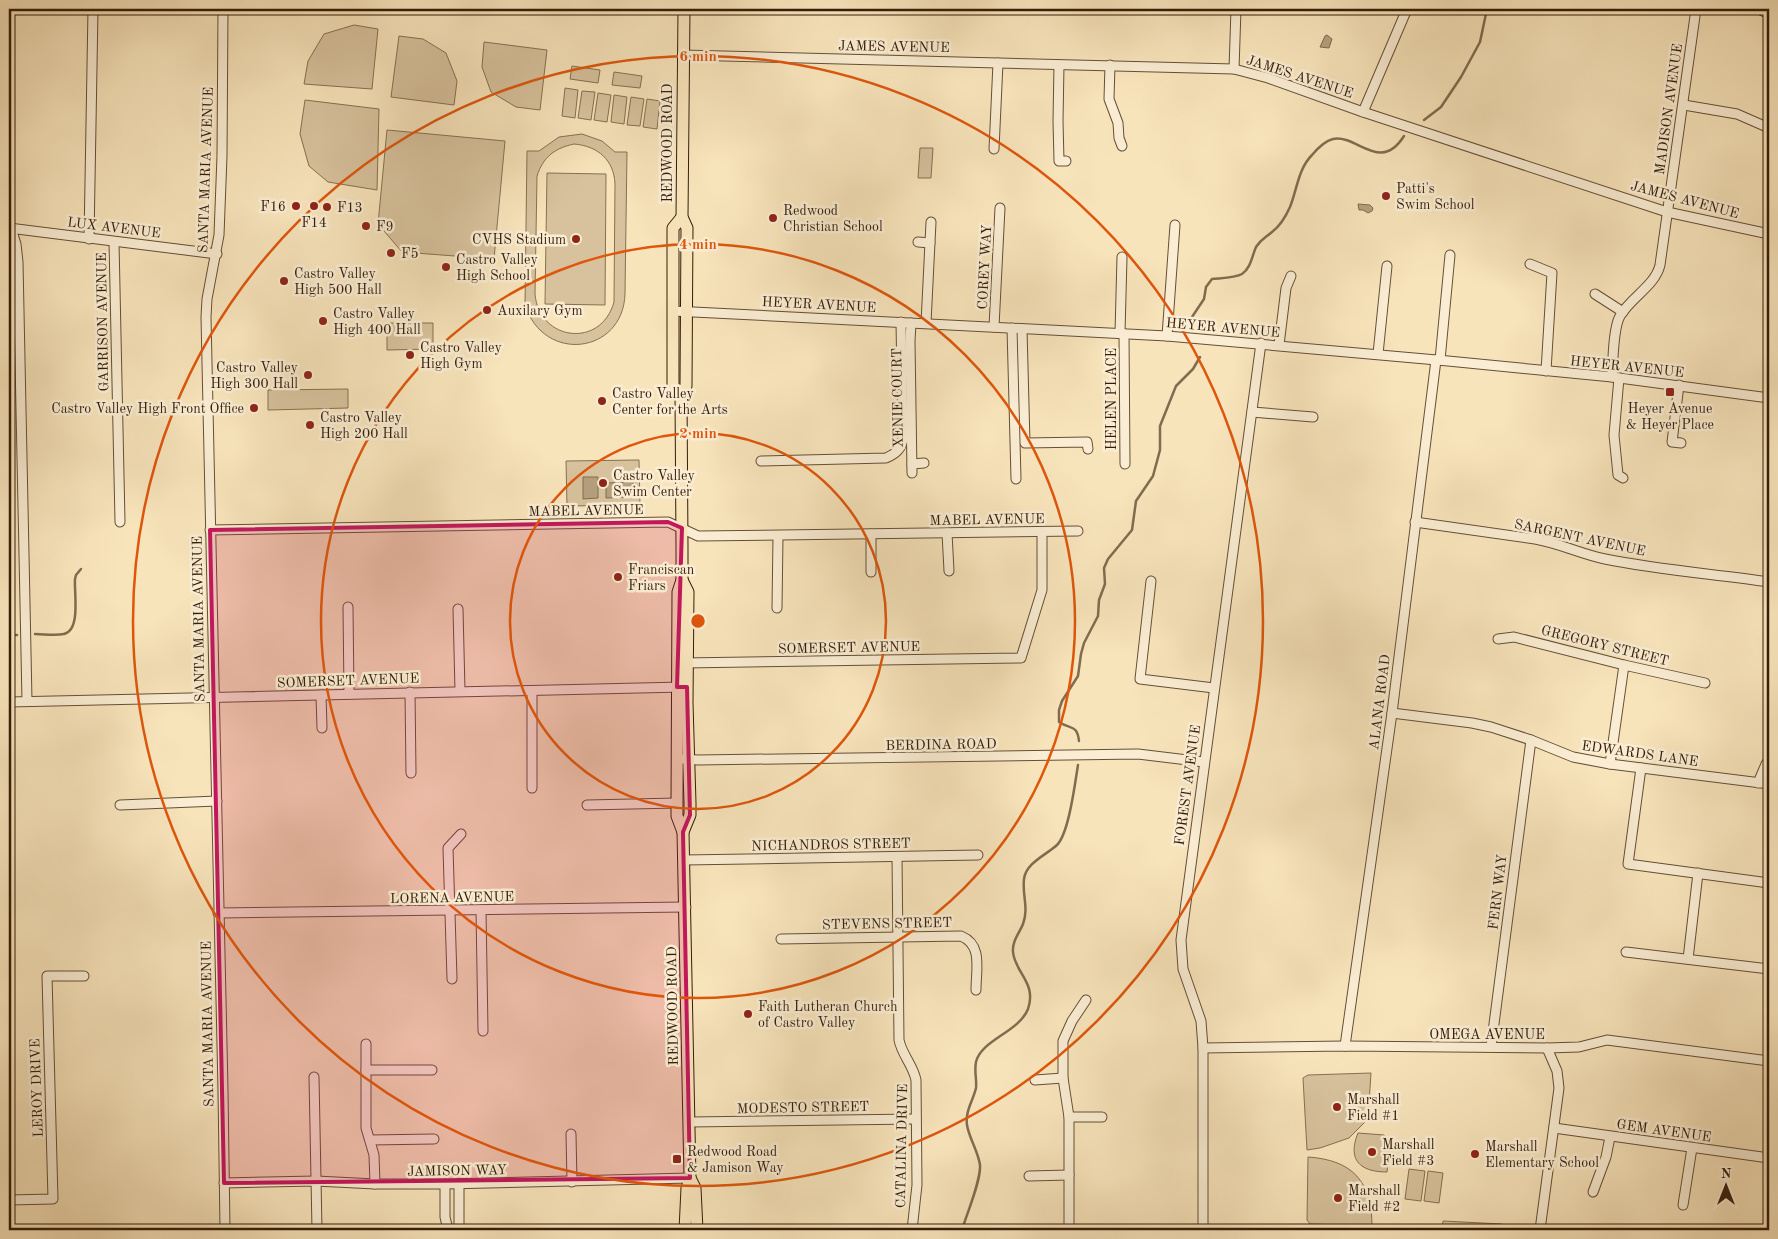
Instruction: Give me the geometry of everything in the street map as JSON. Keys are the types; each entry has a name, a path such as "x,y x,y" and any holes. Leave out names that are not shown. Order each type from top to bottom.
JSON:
{"main road":[{"name":"REDWOOD ROAD","path":"680,394 686,386 687,228 682,217 684,9"},
{"name":"REDWOOD ROAD","path":"682,217 673,228 673,311 674,386 680,394 682,580 688,592 682,687 683,759 690,815 683,832"},
{"name":"REDWOOD ROAD","path":"683,759 677,816 683,832 686,906 690,1178 687,1188 685,1230"},
{"name":"REDWOOD ROAD","path":"690,1178 695,1188 697,1230"}],"street":[{"name":"GARRISON AVENUE","path":"90,238 93,9"},
{"name":"SANTA MARIA AVENUE","path":"223,9 222,156 219,235 206,317 218,913 224,1090 225,1230"},
{"path":"1234,69 1236,9"},
{"path":"1363,112 1407,9"},
{"name":"MADISON AVENUE","path":"1623,478 1618,475 1614,435 1617,326 1623,312 1653,279 1659,269 1684,105 1696,9"},
{"path":"1758,9 1769,14"},
{"name":"JAMES AVENUE","path":"683,55 1234,69 1268,78 1363,112 1667,212 1769,234"},
{"path":"994,149 998,63"},
{"path":"1059,65 1059,161 1066,161"},
{"path":"1110,65 1109,99 1118,123 1119,138 1122,146"},
{"path":"1684,105 1737,114 1769,128"},
{"name":"COREY WAY","path":"994,327 1000,208"},
{"path":"926,324 931,222"},
{"path":"1167,336 1175,225"},
{"name":"LUX AVENUE","path":"9,226 114,242 217,254"},
{"path":"9,226 16,244 18,262 27,701"},
{"path":"918,242 941,241"},
{"name":"GARRISON AVENUE","path":"114,242 120,522"},
{"name":"ALANA ROAD","path":"1345,1046 1392,713 1450,255"},
{"name":"HELEN PLACE","path":"1122,258 1125,464"},
{"path":"1530,264 1552,273 1546,371"},
{"path":"1378,354 1387,266"},
{"path":"1279,345 1286,288 1290,276"},
{"path":"1595,294 1623,312"},
{"name":"HEYER AVENUE","path":"673,311 1122,333 1261,343 1615,378 1769,398"},
{"path":"761,461 886,458 898,451 904,438 901,322"},
{"name":"XENIE COURT","path":"912,323 910,341 912,473"},
{"path":"1012,328 1016,479"},
{"path":"1022,329 1025,443 1088,442 1088,449"},
{"name":"FOREST AVENUE","path":"1203,1230 1203,1048 1201,1021 1183,969 1181,940 1261,343"},
{"path":"1679,385 1672,442 1681,443"},
{"path":"1252,412 1313,418"},
{"path":"912,464 924,463"},
{"name":"MABEL AVENUE","path":"210,530 666,522 698,536 1078,530"},
{"name":"SARGENT AVENUE","path":"1415,522 1535,538 1589,555 1634,564 1769,582"},
{"name":"SOMERSET AVENUE","path":"683,663 1021,658 1042,590 1042,532"},
{"path":"948,533 948,570"},
{"path":"871,534 871,572"},
{"path":"777,608 778,536"},
{"path":"1151,581 1140,679 1214,688"},
{"path":"348,607 349,694"},
{"path":"458,609 460,691"},
{"name":"GREGORY STREET","path":"1498,639 1514,637 1704,683"},
{"path":"1610,764 1624,664"},
{"name":"SOMERSET AVENUE","path":"9,702 682,687"},
{"path":"532,691 532,788"},
{"path":"410,692 412,773"},
{"path":"321,695 322,728"},
{"name":"EDWARDS LANE","path":"1392,713 1491,727 1531,740 1573,757 1610,764 1769,784"},
{"name":"FERN WAY","path":"1491,1047 1531,740"},
{"name":"BERDINA ROAD","path":"683,759 972,758 1138,754 1204,762"},
{"path":"1758,783 1769,760"},
{"path":"1641,768 1628,864 1769,883"},
{"path":"120,805 217,801"},
{"path":"588,806 677,803"},
{"path":"452,979 448,848 461,834"},
{"name":"NICHANDROS STREET","path":"684,860 978,855"},
{"name":"CATALINA DRIVE","path":"897,857 899,1040 901,1050 914,1070 916,1080 917,1185 912,1230"},
{"path":"1688,959 1698,874"},
{"name":"LORENA AVENUE","path":"218,913 686,906"},
{"path":"481,910 483,1031"},
{"name":"STEVENS STREET","path":"781,939 961,936 970,940 975,947 976,990"},
{"path":"1626,952 1769,970"},
{"name":"LEROY DRIVE","path":"9,1200 53,1198 47,976 84,976"},
{"path":"1069,1230 1069,1117 1063,1078 1063,1041 1072,1021 1086,1000"},
{"name":"OMEGA AVENUE","path":"1203,1048 1345,1046 1547,1048 1579,1046 1607,1040 1769,1061"},
{"path":"366,1044 366,1128 374,1155 375,1184"},
{"path":"1540,1230 1560,1084 1554,1062 1547,1048"},
{"path":"366,1070 432,1070"},
{"path":"314,1077 317,1230"},
{"path":"1035,1080 1063,1078"},
{"path":"1069,1117 1102,1117"},
{"name":"MODESTO STREET","path":"690,1122 916,1120"},
{"name":"GEM AVENUE","path":"1554,1128 1769,1158"},
{"path":"572,1134 572,1182"},
{"path":"1593,1192 1606,1157 1610,1137"},
{"path":"370,1140 434,1139"},
{"path":"1683,1205 1692,1148"},
{"path":"1029,1176 1069,1175"},
{"name":"JAMISON WAY","path":"224,1183 316,1181 375,1184 459,1184 690,1178"},
{"path":"445,1184 445,1217 448,1230"},
{"path":"459,1184 459,1230"}],"highlighted area":[{"path":"668,522 682,528 677,687 687,687 690,815 683,832 690,1178 224,1183 210,530"}],"shaded area":[{"path":"354,25 378,29 372,89 304,84 308,61 324,34"},
{"path":"1327,35 1332,39 1329,48 1320,47 1325,36"},
{"path":"399,36 423,39 446,53 457,81 454,105 391,97"},
{"path":"484,42 547,50 540,110 516,107 491,92 482,67"},
{"path":"572,66 600,70 598,83 570,79"},
{"path":"614,72 642,76 640,88 612,85"},
{"path":"565,88 578,90 575,118 562,116"},
{"path":"582,91 595,92 591,120 578,118"},
{"path":"598,93 611,95 607,122 594,120"},
{"path":"614,95 627,97 624,124 611,122"},
{"path":"631,97 644,99 640,126 627,125"},
{"path":"647,99 660,101 657,129 643,127"},
{"path":"305,100 379,109 377,190 328,182 309,166 300,134"},
{"path":"387,130 505,141 494,259 402,252 378,224"},
{"path":"582,134 602,141 615,152 627,152 625,294 621,314 611,329 597,339 581,344 564,343 548,337 535,324 525,305 527,151 539,151 559,137","holes":["574,144 583,145 603,156 608,161 614,175 614,302 607,317 597,327 584,333 571,333 558,330 547,322 539,310 535,294 537,176 546,159 551,154 561,148"]},
{"path":"920,148 933,148 931,178 918,178"},
{"name":"CVHS Stadium","path":"547,173 606,174 605,305 545,304"},
{"path":"1358,204 1370,205 1373,208 1372,211 1368,213 1359,210"},
{"path":"387,323 433,323 433,349 387,350"},
{"path":"348,389 348,408 268,410 268,390"},
{"name":"Castro Valley Swim Center","path":"639,460 640,505 567,506 566,461"},
{"path":"583,477 598,477 598,498 583,499"},
{"path":"633,482 633,497 606,498 606,483"},
{"name":"Marshall Field #1","path":"1371,1073 1368,1119 1349,1138 1320,1148 1307,1150 1303,1078 1308,1075"},
{"name":"Marshall Field #3","path":"1358,1133 1384,1135 1390,1144 1387,1172 1370,1170 1358,1163 1354,1150"},
{"name":"Marshall Field #2","path":"1308,1157 1337,1163 1357,1176 1364,1186 1368,1197 1372,1226 1310,1224 1307,1220"},
{"path":"1409,1169 1425,1171 1421,1201 1405,1199"},
{"path":"1428,1171 1443,1173 1439,1203 1424,1201"},
{"path":"1443,1221 1502,1224 1505,1230 1442,1230"}],"waterway":[{"path":"1424,120 1441,107 1461,77 1480,42 1487,9"},
{"path":"1192,317 1204,299 1206,287 1212,279 1232,277 1242,274 1247,269 1258,244 1275,230 1285,217 1304,167 1316,150 1333,139 1342,139 1368,150 1386,152 1395,147 1404,136"},
{"path":"1079,741 1077,732 1073,728 1059,722 1059,710 1062,701 1078,676 1084,643 1098,616 1099,600 1105,584 1104,568 1108,559 1132,530 1136,501 1153,476 1160,450 1160,426 1176,386 1193,369 1200,357"},
{"path":"35,634 61,635 69,631 73,626 76,610 75,579 81,569"},
{"path":"9,635 17,635"},
{"path":"962,1230 980,1172 979,1160 967,1125 968,1111 976,1088 976,1062 979,1054 1017,1024 1028,1009 1030,992 1017,966 1013,952 1015,941 1025,918 1024,879 1028,868 1057,845 1061,839 1071,807 1078,765"}],"place":[{"name":"Patti's Swim School","path":"1386,196"},
{"name":"F16","path":"296,206"},
{"name":"F14","path":"314,206"},
{"name":"F13","path":"327,207"},
{"name":"Redwood Christian School","path":"773,218"},
{"name":"F9","path":"366,226"},
{"name":"CVHS Stadium","path":"576,239"},
{"name":"F5","path":"391,253"},
{"name":"Castro Valley High School","path":"446,267"},
{"name":"Castro Valley High 500 Hall","path":"284,281"},
{"name":"Auxilary Gym","path":"487,310"},
{"name":"Castro Valley High 400 Hall","path":"323,321"},
{"name":"Castro Valley High Gym","path":"410,355"},
{"name":"Castro Valley High 300 Hall","path":"308,375"},
{"name":"Heyer Avenue & Heyer Place","path":"1670,392"},
{"name":"Castro Valley Center for the Arts","path":"602,401"},
{"name":"Castro Valley High Front Office","path":"254,408"},
{"name":"Castro Valley High 200 Hall","path":"310,425"},
{"name":"Castro Valley Swim Center","path":"603,483"},
{"name":"Franciscan Friars","path":"618,577"},
{"name":"Faith Lutheran Church of Castro Valley","path":"748,1014"},
{"name":"Marshall Field #1","path":"1337,1107"},
{"name":"Marshall Field #3","path":"1372,1152"},
{"name":"Marshall Elementary School","path":"1475,1154"},
{"name":"Redwood Road & Jamison Way","path":"677,1159"},
{"name":"Marshall Field #2","path":"1338,1198"}]}
